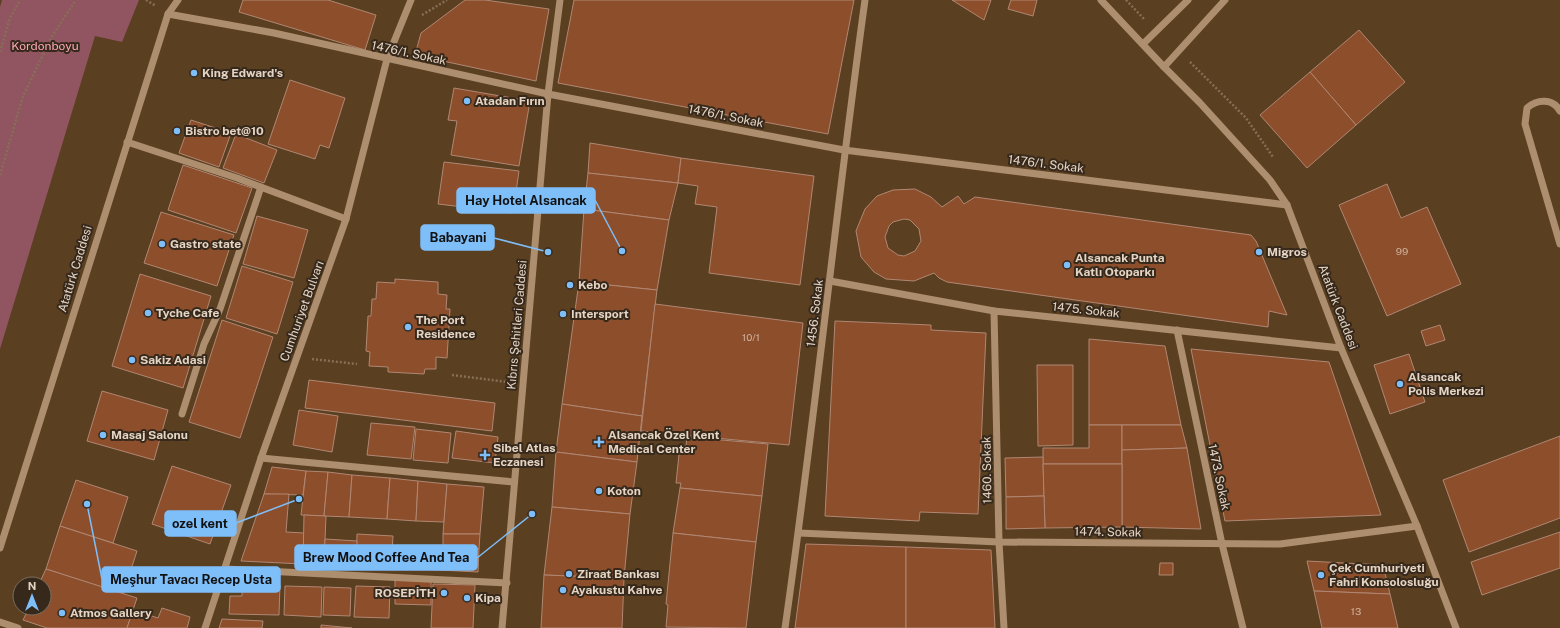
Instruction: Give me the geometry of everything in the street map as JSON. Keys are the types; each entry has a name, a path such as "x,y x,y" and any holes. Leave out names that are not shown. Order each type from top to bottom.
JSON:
{"street":[{"name":"Atatürk Caddesi","path":"0,548 168,14 178,0"},
{"name":"Cumhuriyet Bulvarı","path":"205,628 261,458 346,219 387,59 411,0"},
{"name":"Kıbrıs Şehitleri Caddesi","path":"502,628 548,94 560,0"},
{"name":"1456. Sokak","path":"785,628 799,533 830,281 844,150 865,0"},
{"name":"Atatürk Caddesi","path":"1102,0 1164,67 1200,103 1265,175 1286,205 1341,348 1417,526 1456,628"},
{"path":"1143,44 1188,0"},
{"path":"1164,67 1225,0"},
{"name":"1476/1. Sokak","path":"168,14 274,34 548,94 844,150 1286,205"},
{"path":"1560,111 1555,104 1547,101 1533,103 1527,108 1525,124 1560,244"},
{"path":"127,142 261,187 346,219"},
{"path":"182,414 204,344 220,309 261,187"},
{"name":"1475. Sokak","path":"830,281 994,311 1341,348"},
{"name":"1460. Sokak","path":"994,311 999,542 1004,628"},
{"name":"1473. Sokak","path":"1177,330 1222,544 1243,628"},
{"path":"261,458 514,482"},
{"name":"1474. Sokak","path":"799,533 999,542 1280,544 1417,526"},
{"path":"225,569 507,583"},
{"path":"0,622 18,628"}],"path":[{"path":"0,52 10,18 20,0"},
{"path":"0,175 23,96 52,36 76,0"},
{"path":"297,358 357,364"},
{"path":"452,375 523,383"}],"green space":[{"name":"Kordonboyu","path":"2,0 139,0 122,42 95,36 0,349 0,7"}],"building":[{"path":"243,0 328,0 376,15 365,50 239,12"},
{"path":"465,0 485,0 549,9 536,81 415,55 421,33"},
{"path":"574,0 854,0 828,134 558,83"},
{"path":"952,0 991,0 984,20"},
{"path":"1011,0 1037,0 1033,16 1008,9"},
{"path":"1359,30 1405,82 1356,125 1310,72"},
{"path":"1310,72 1356,125 1307,168 1260,115"},
{"path":"290,80 345,98 329,148 320,145 315,159 268,144"},
{"path":"454,88 530,101 519,166 451,155 457,121 448,120"},
{"path":"191,120 231,133 219,167 179,153"},
{"path":"236,134 277,150 264,183 223,168"},
{"path":"590,143 681,158 678,183 588,173"},
{"path":"681,158 814,176 800,285 709,273 717,207 695,204 698,186 678,183"},
{"path":"444,162 519,171 513,213 438,204"},
{"path":"183,165 252,188 236,233 168,210"},
{"path":"588,173 678,183 669,220 584,209"},
{"path":"1387,184 1401,218 1427,207 1461,284 1387,316 1339,205"},
{"name":"Alsancak Punta Katlı Otoparkı","path":"915,189 931,197 942,207 958,196 964,204 975,197 1251,235 1256,241 1287,315 1269,311 1268,327 947,282 939,278 934,273 914,281 886,279 874,272 861,257 856,231 865,209 877,196 893,190","holes":["904,219 910,220 919,229 921,241 915,251 904,256 898,255 888,248 885,237 889,226 893,222"]},
{"path":"584,209 669,220 657,290 579,282"},
{"path":"161,212 234,235 217,286 144,263"},
{"path":"257,216 308,230 294,278 243,264"},
{"path":"242,266 293,282 277,334 226,318"},
{"path":"140,274 211,296 183,388 112,366"},
{"name":"The Port Residence","path":"395,279 438,282 438,294 447,295 446,309 450,309 447,358 436,357 436,369 425,369 424,374 388,372 388,367 369,366 370,352 366,351 368,316 371,316 372,299 376,299 377,282 395,283"},
{"path":"579,282 657,290 642,416 562,404"},
{"path":"655,304 803,323 789,445 641,431"},
{"path":"222,320 273,337 240,438 189,422"},
{"path":"835,321 931,325 931,330 986,333 978,514 920,512 919,521 825,516"},
{"path":"1440,325 1445,340 1426,346 1421,331"},
{"path":"1089,339 1165,346 1181,425 1089,425"},
{"path":"1191,349 1329,362 1381,515 1225,521"},
{"name":"Alsancak Polis Merkezi","path":"1409,354 1425,402 1390,414 1374,365"},
{"path":"1037,365 1073,365 1073,445 1038,446"},
{"path":"309,380 495,403 492,431 305,408"},
{"path":"102,391 168,410 154,460 87,441"},
{"name":"Alsancak Özel Kent Medical Center","path":"562,404 642,416 637,462 556,452"},
{"path":"299,410 338,416 332,452 293,445"},
{"path":"371,423 415,427 411,459 367,455"},
{"path":"1089,425 1122,425 1122,464 1043,464 1043,448 1089,448"},
{"path":"1122,425 1181,425 1187,448 1122,450"},
{"path":"416,429 451,433 448,463 413,460"},
{"path":"456,431 498,437 495,463 452,458"},
{"path":"1560,436 1560,518 1469,552 1443,480"},
{"path":"687,437 768,444 762,496 680,488 681,483 676,483 680,445 686,446"},
{"path":"1187,448 1201,529 1122,527 1122,450"},
{"path":"556,452 637,462 630,514 552,507"},
{"path":"1043,457 1044,496 1006,497 1005,458"},
{"path":"1043,464 1122,464 1122,527 1045,528"},
{"path":"172,466 231,485 210,544 152,524"},
{"path":"272,467 306,471 303,495 264,494"},
{"path":"306,471 328,472 324,516 301,515"},
{"path":"328,472 352,475 349,517 324,516"},
{"path":"352,475 390,478 387,519 349,517"},
{"path":"390,478 418,481 416,521 387,519"},
{"path":"76,480 128,497 113,543 60,526"},
{"path":"418,481 447,484 444,522 416,521"},
{"path":"447,484 484,487 480,534 443,534"},
{"path":"680,488 762,496 756,542 673,533"},
{"path":"264,494 289,494 286,532 304,533 303,564 241,561"},
{"path":"1044,496 1045,528 1006,529 1006,497"},
{"path":"552,507 630,514 624,578 544,575"},
{"path":"304,515 326,516 324,565 303,564"},
{"path":"60,526 137,551 123,594 46,569"},
{"path":"1560,532 1560,568 1482,595 1471,562"},
{"path":"673,533 756,542 746,628 666,627 668,605 666,604"},
{"path":"357,534 393,536 391,568 356,566"},
{"path":"443,534 480,534 479,549 443,548"},
{"path":"325,539 357,541 356,566 324,565"},
{"path":"806,544 906,547 906,628 795,628"},
{"path":"906,547 991,550 995,628 906,628"},
{"path":"421,548 479,549 478,572 420,569"},
{"path":"1307,561 1383,565 1390,594 1314,591"},
{"path":"1160,563 1173,563 1173,575 1159,575"},
{"path":"46,569 137,598 127,628 47,628 23,620 25,616 52,616 52,576 43,576"},
{"path":"544,575 624,578 622,628 541,628"},
{"path":"395,580 431,581 431,605 395,604"},
{"path":"242,584 280,585 279,615 229,614 230,596 242,596"},
{"path":"433,584 475,585 473,628 431,628"},
{"path":"285,586 322,587 321,617 284,615"},
{"path":"356,586 390,587 389,618 354,617"},
{"path":"324,587 351,588 350,616 323,615"},
{"path":"1314,591 1390,594 1398,628 1322,628"},
{"path":"162,608 190,617 187,628 127,628 133,610 158,618"},
{"path":"222,619 263,621 262,628 219,628"},
{"path":"321,625 352,628 321,628"}],"place":[{"name":"King Edward's","path":"194,73"},
{"name":"Atadan Fırın","path":"467,101"},
{"name":"Bistro bet@10","path":"177,131"},
{"name":"Gastro state","path":"162,244"},
{"name":"Hay Hotel Alsancak","path":"622,251"},
{"name":"Babayani","path":"548,252"},
{"name":"Migros","path":"1259,252"},
{"name":"Alsancak Punta Katlı Otoparkı","path":"1067,265"},
{"name":"Kebo","path":"570,285"},
{"name":"Tyche Cafe","path":"148,313"},
{"name":"Intersport","path":"563,314"},
{"name":"The Port Residence","path":"408,327"},
{"name":"Sakiz Adasi","path":"132,360"},
{"name":"Alsancak Polis Merkezi","path":"1400,384"},
{"name":"Masaj Salonu","path":"103,435"},
{"name":"Alsancak Özel Kent Medical Center","path":"599,442"},
{"name":"Sibel Atlas Eczanesi","path":"485,455"},
{"name":"Koton","path":"599,491"},
{"name":"ozel kent","path":"299,499"},
{"name":"Meşhur Tavacı Recep Usta","path":"87,504"},
{"name":"Brew Mood Coffee And Tea","path":"532,514"},
{"name":"Ziraat Bankası","path":"569,574"},
{"name":"Çek Cumhuriyeti Fahri Konsolosluğu","path":"1321,575"},
{"name":"Ayakustu Kahve","path":"563,590"},
{"name":"ROSEPİTH","path":"444,593"},
{"name":"Kipa","path":"467,598"},
{"name":"Atmos Gallery","path":"62,613"}]}
